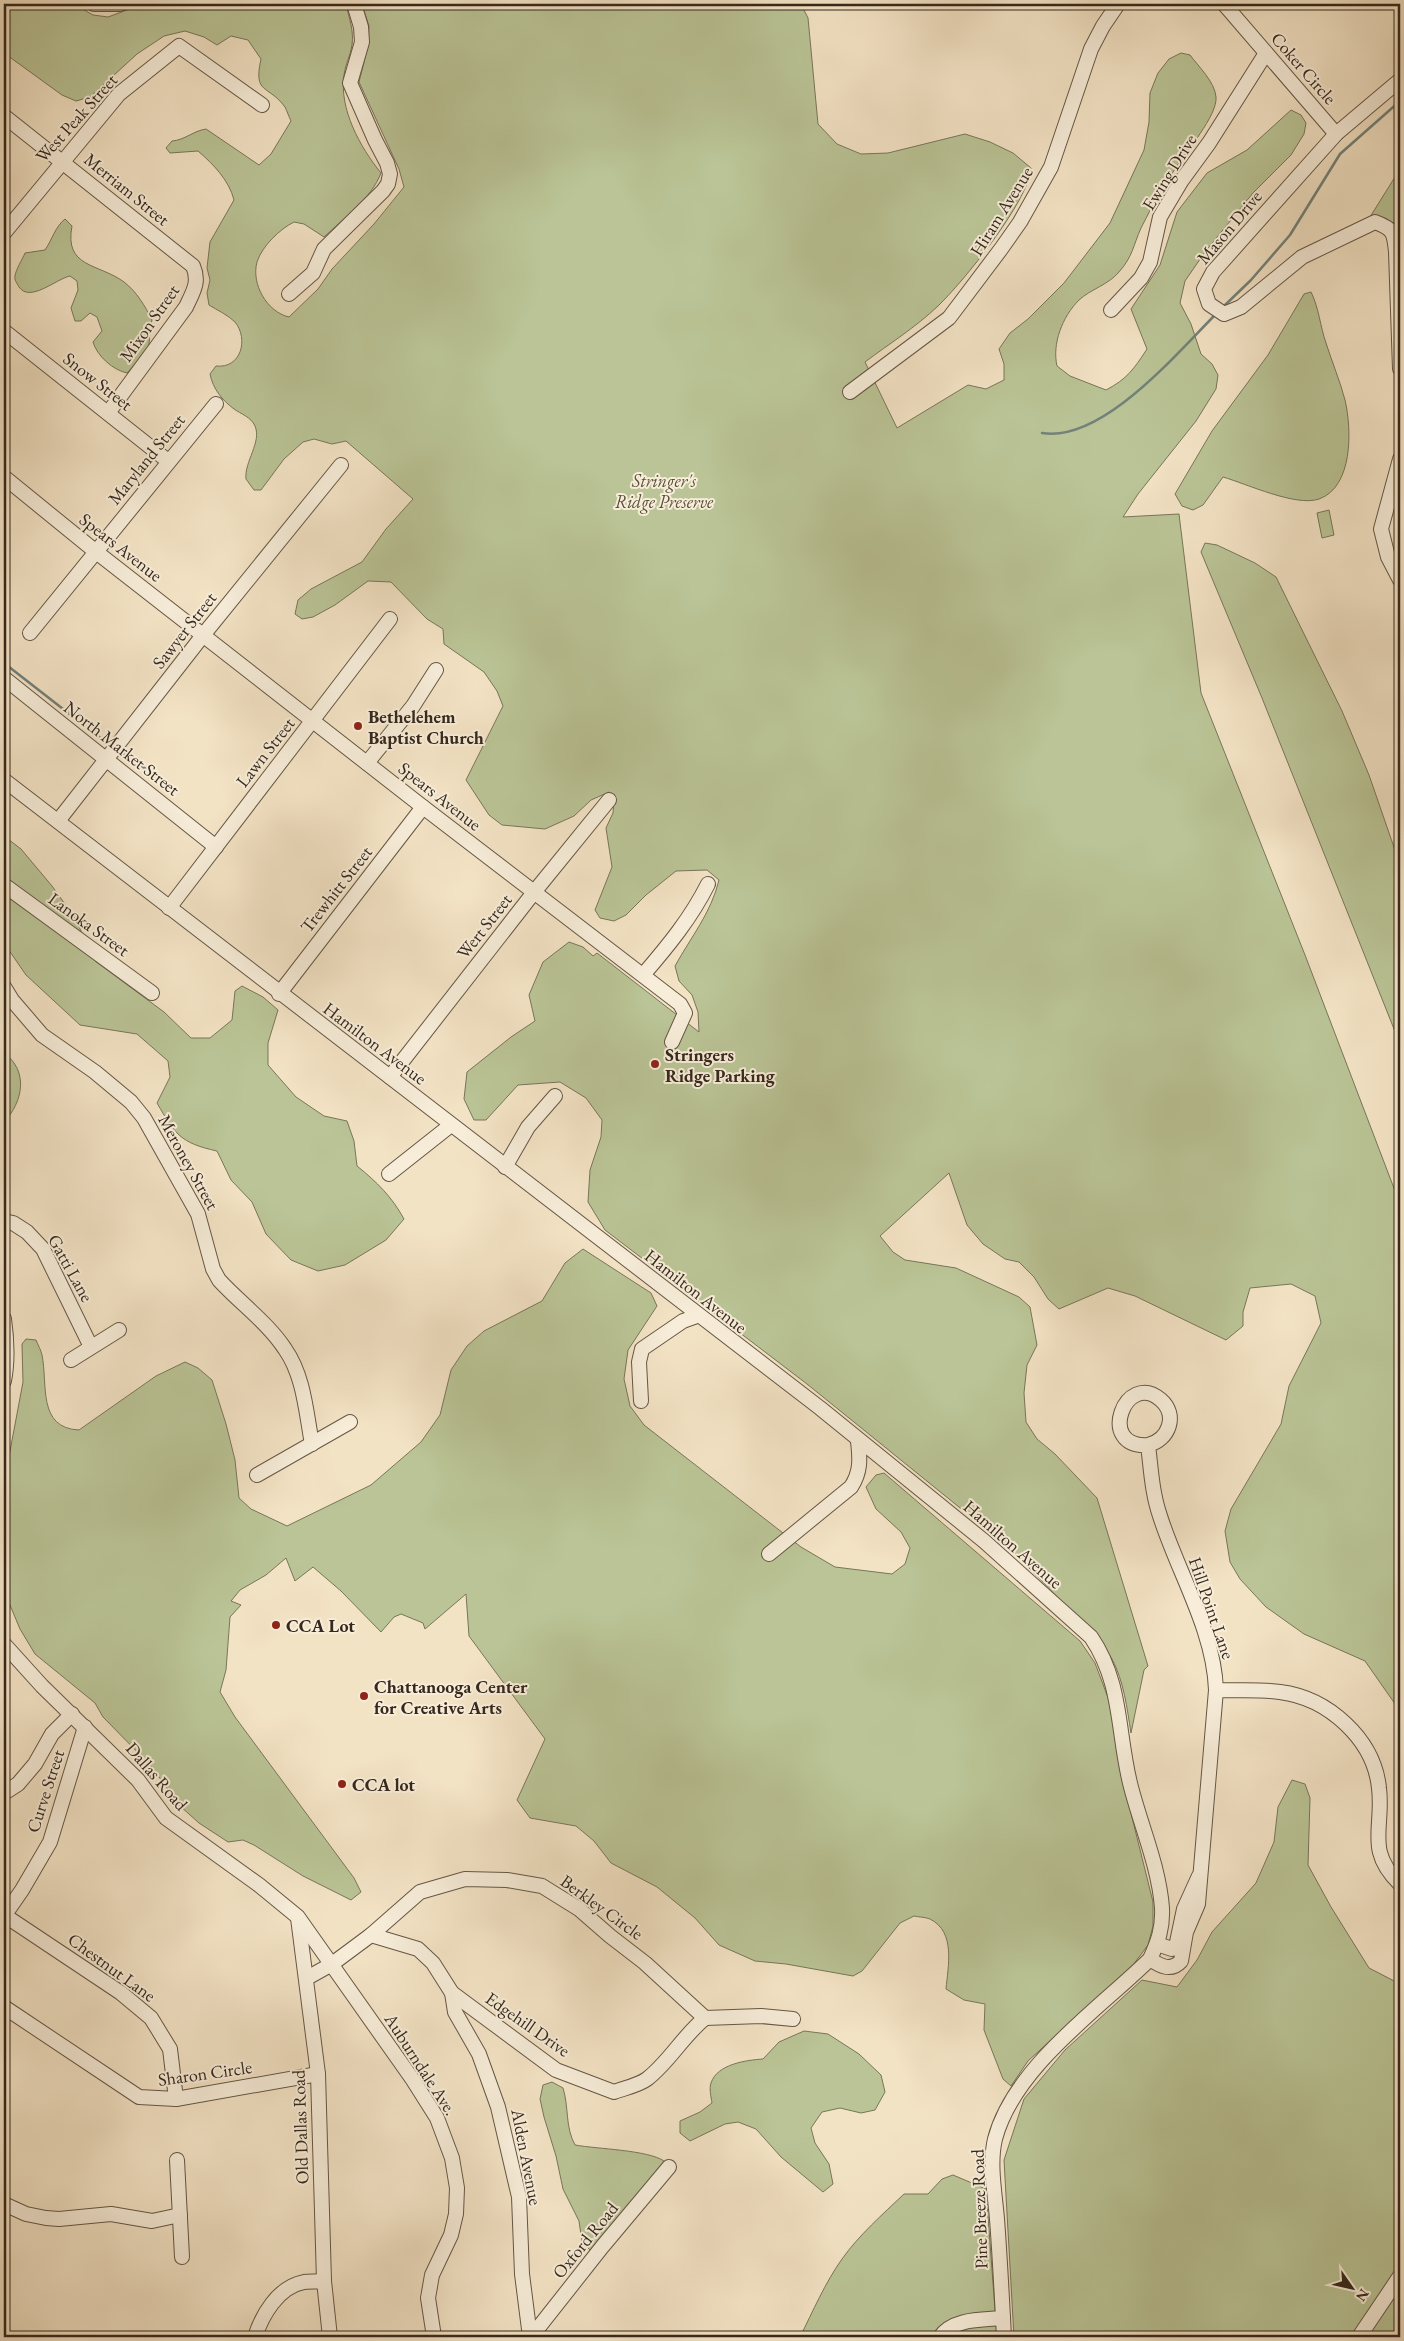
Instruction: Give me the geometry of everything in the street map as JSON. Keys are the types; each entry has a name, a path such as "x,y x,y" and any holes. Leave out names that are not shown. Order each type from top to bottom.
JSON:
{"street":[{"path":"94,4 120,4"},
{"path":"289,294 313,272 324,249 388,184 390,174 388,163 375,140 350,83 362,42 361,27 354,4"},
{"name":"Hiram Avenue","path":"850,392 949,318 1001,250 1020,222 1051,167 1091,49 1103,26 1118,4"},
{"name":"Coker Circle","path":"1224,4 1336,134"},
{"name":"West Peak Street","path":"4,233 119,94 179,46 262,105"},
{"name":"Ewing Drive","path":"1111,310 1141,278 1150,262 1160,217 1182,180 1209,143 1266,53"},
{"name":"Mason Drive","path":"1400,80 1336,134 1213,272 1204,289 1208,304 1224,314 1241,307 1302,257 1375,222 1387,226 1394,234 1400,370"},
{"name":"Merriam Street","path":"4,116 193,266 198,276"},
{"name":"Mixon Street","path":"108,413 186,307 196,288 198,276"},
{"name":"Snow Street","path":"4,331 168,461"},
{"name":"Maryland Street","path":"30,633 216,404"},
{"path":"1400,459 1381,529 1388,556 1400,580"},
{"name":"Sawyer Street","path":"58,821 204,634 342,465"},
{"name":"Spears Avenue","path":"4,477 95,551 204,634 423,807 680,1004 685,1013 672,1042"},
{"name":"Lawn Street","path":"169,908 390,619"},
{"path":"367,763 413,706 436,670"},
{"name":"North Market Street","path":"4,678 216,847"},
{"name":"Hamilton Avenue","path":"4,780 697,1316 820,1408 858,1441 984,1541 1091,1637 1098,1648 1115,1689 1130,1784 1158,1884 1162,1909 1161,1936 1150,1959"},
{"name":"Wert Street","path":"390,1077 534,891 609,800"},
{"name":"Trewhitt Street","path":"279,994 423,807"},
{"path":"643,975 680,930 697,906 708,884"},
{"name":"Lanoka Street","path":"4,885 152,993"},
{"name":"Meroney Street","path":"4,987 12,1000 42,1035 110,1084 131,1102 144,1118 198,1214 213,1269 219,1280 267,1328 288,1355 304,1394 312,1444"},
{"path":"505,1167 528,1127 555,1096"},
{"path":"389,1174 451,1125"},
{"name":"Gatti Lane","path":"4,1221 27,1232 43,1249 91,1347"},
{"path":"642,1401 639,1362 642,1349 682,1321 697,1316"},
{"path":"4,1319 7,1340 7,1367 4,1381"},
{"path":"70,1360 119,1330"},
{"path":"257,1475 350,1422"},
{"path":"769,1554 851,1487 857,1478 860,1466 858,1441"},
{"name":"Hill Point Lane","path":"1148,1445 1157,1507 1208,1642 1216,1690 1199,1876 1195,1894 1176,1947 1172,1949 1157,1944"},
{"name":"Dallas Road","path":"4,1644 42,1686 138,1780 166,1818 259,1884 298,1917 332,1964"},
{"path":"1216,1690 1287,1693 1315,1702 1352,1730 1368,1754 1378,1782 1378,1848 1384,1862 1400,1884"},
{"path":"4,1793 18,1784 35,1764 52,1734 72,1714"},
{"name":"Curve Street","path":"4,1915 22,1890 50,1842 85,1727"},
{"name":"Berkley Circle","path":"307,1978 332,1964 371,1935 420,1892 465,1879 507,1880 542,1886 579,1909 610,1936 641,1959 705,2018"},
{"name":"Chestnut Lane","path":"4,1915 121,1993 150,2018 170,2049 176,2099"},
{"name":"Old Dallas Road","path":"298,1917 318,2074 324,2282 330,2337"},
{"name":"Hill Point Lane","path":"1150,1959 1166,1967 1178,1964 1181,1961 1183,1928"},
{"path":"371,1935 418,1949 433,1963 452,1993"},
{"name":"Pine Breeze Road","path":"1004,2337 993,2173 995,2140 1004,2116 1034,2068 1150,1959"},
{"name":"Auburndale Ave.","path":"332,1964 346,1987 413,2080 437,2118 452,2158 457,2188 456,2214 452,2235 432,2275 428,2298 434,2337"},
{"name":"Edgehill Drive","path":"452,1993 556,2070 614,2092 645,2080 656,2071 695,2026 705,2018"},
{"name":"Alden Avenue","path":"452,1993 455,2012 479,2054 498,2107 518,2197 522,2274 530,2337"},
{"name":"Sharon Circle","path":"4,2008 139,2097 176,2099 318,2074"},
{"path":"705,2018 761,2016 793,2019"},
{"path":"177,2160 182,2257"},
{"name":"Oxford Road","path":"530,2337 602,2246 670,2168"},
{"path":"4,2204 26,2214 59,2219 111,2214 152,2221 180,2215"},
{"path":"1358,2337 1400,2276"},
{"path":"255,2337 267,2308 277,2297 293,2286 303,2282 324,2282"},
{"path":"940,2337 944,2331 960,2323 1003,2318"}],"green space":[{"name":"Stringer's Ridge Preserve","path":"4,4 74,4 93,15 108,17 143,4 346,4 351,24 352,40 344,75 345,101 348,114 359,140 381,173 364,200 324,237 304,224 294,222 277,234 259,256 256,279 259,288 274,309 289,317 318,289 332,269 374,224 404,187 399,169 359,82 368,46 369,26 362,4 801,4 808,18 818,124 837,144 861,154 888,153 965,134 990,142 1013,153 1031,168 1019,200 1007,220 963,279 930,314 865,362 897,428 968,385 986,389 1004,380 1004,364 999,349 1010,333 1028,319 1064,283 1110,223 1144,150 1149,122 1150,93 1158,73 1169,59 1181,53 1190,55 1206,74 1213,86 1216,97 1215,105 1207,123 1157,198 1124,266 1110,280 1079,300 1063,323 1057,340 1057,366 1070,376 1106,390 1130,373 1147,349 1131,309 1160,265 1177,212 1207,173 1247,150 1291,110 1301,115 1306,123 1304,134 1291,155 1253,193 1205,252 1185,281 1180,303 1191,324 1201,354 1212,364 1218,375 1216,389 1196,421 1138,494 1123,517 1179,514 1201,693 1305,955 1400,1204 1400,1711 1365,1661 1304,1634 1266,1607 1240,1579 1230,1562 1225,1531 1231,1509 1281,1424 1289,1386 1321,1323 1315,1296 1291,1284 1250,1288 1243,1312 1243,1326 1226,1340 1135,1296 1108,1288 1059,1309 1048,1299 1034,1277 1019,1262 1005,1259 983,1244 967,1225 949,1173 880,1236 893,1252 905,1260 956,1268 1019,1297 1030,1307 1037,1345 1027,1365 1024,1393 1026,1422 1037,1439 1055,1454 1097,1498 1148,1666 1144,1670 1131,1733 1122,1686 1116,1668 1107,1651 1089,1629 1003,1541 807,1384 605,1230 588,1202 590,1170 601,1137 602,1120 586,1098 560,1082 518,1085 486,1120 474,1120 464,1099 467,1072 511,1037 535,1021 529,995 543,962 569,942 583,947 593,956 597,953 699,1032 698,1012 692,995 679,981 675,966 706,914 719,880 707,870 676,871 646,895 626,915 614,921 600,918 595,910 612,867 606,828 613,813 614,800 609,792 591,800 574,816 545,829 502,825 489,815 466,780 503,706 497,691 484,672 444,644 443,629 427,619 391,582 368,581 335,605 313,617 302,619 295,614 298,600 311,589 362,562 386,529 413,499 346,441 332,444 314,439 303,442 284,459 261,490 254,490 246,479 246,472 255,445 257,432 255,426 248,418 222,398 213,385 210,374 216,366 225,366 237,358 242,344 239,329 235,322 209,305 207,293 210,280 207,268 210,242 234,200 224,179 215,167 198,151 170,153 166,148 172,141 206,129 259,165 271,154 291,121 285,107 261,84 259,70 261,59 248,40 231,36 217,45 204,37 185,31 164,36 137,54 90,97 76,101 62,95 4,53"},
{"path":"1400,169 1400,231 1394,223 1370,217"},
{"path":"65,219 72,226 71,240 73,250 78,257 85,263 114,276 129,286 152,320 149,344 140,359 127,373 116,369 106,362 95,347 93,342 102,331 97,317 90,313 81,321 75,321 71,308 78,290 77,281 70,276 43,289 30,292 24,291 19,287 15,280 17,270 25,253 45,250 56,230"},
{"path":"1311,292 1345,400 1349,426 1347,456 1344,470 1338,483 1330,493 1319,499 1309,501 1271,494 1223,477 1203,505 1193,510 1182,506 1175,494 1212,431 1268,355 1304,294"},
{"path":"1329,510 1334,535 1322,538 1317,513"},
{"path":"1205,543 1217,545 1255,563 1276,577 1342,711 1369,775 1400,860 1400,1044 1262,698 1201,552"},
{"path":"4,836 21,849 52,886 75,918 95,961 164,1012 191,1038 210,1038 232,1020 235,991 242,986 263,997 278,1010 268,1043 268,1065 296,1097 324,1116 347,1121 354,1141 357,1166 384,1190 404,1219 386,1240 345,1265 318,1271 291,1260 266,1234 252,1202 231,1180 217,1151 195,1144 180,1136 157,1103 170,1077 168,1061 137,1034 80,1025 26,975 4,943"},
{"path":"4,1053 12,1060 17,1069 20,1077 20,1087 16,1105 4,1122"},
{"path":"583,1249 651,1293 657,1306 628,1350 624,1379 630,1406 644,1425 801,1547 835,1567 892,1574 905,1564 910,1548 901,1532 876,1509 866,1487 876,1475 884,1473 1080,1641 1095,1663 1110,1703 1121,1773 1153,1902 1153,1926 1148,1945 1133,1965 1028,2061 1011,2086 1003,2079 984,2030 985,2004 964,2000 946,1989 949,1960 947,1941 944,1932 930,1919 914,1916 900,1923 862,1971 853,1976 786,1964 755,1961 719,1945 695,1918 657,1887 611,1863 594,1841 576,1826 530,1818 517,1800 545,1739 469,1636 466,1594 425,1629 423,1623 401,1614 394,1617 381,1632 341,1591 313,1567 295,1581 286,1558 266,1575 240,1590 231,1601 241,1605 230,1617 226,1670 220,1692 235,1717 354,1878 361,1892 351,1900 303,1876 254,1845 243,1840 228,1842 199,1823 180,1806 151,1766 103,1717 95,1703 35,1654 20,1629 7,1598 4,1583 4,1483 23,1382 22,1344 26,1339 36,1340 41,1351 45,1391 50,1413 56,1422 79,1430 156,1376 185,1362 198,1368 212,1380 226,1424 235,1460 239,1498 251,1509 287,1526 371,1485 421,1442 440,1415 451,1370 467,1346 484,1331 542,1301 565,1263"},
{"path":"1292,1780 1305,1784 1310,1798 1308,1865 1331,1907 1369,1968 1400,1984 1400,2337 1014,2337 1004,2160 1024,2099 1065,2050 1142,1980 1177,1987 1197,1960 1212,1932 1256,1883 1274,1842 1278,1807"},
{"path":"804,2031 828,2034 859,2054 881,2075 885,2092 875,2110 861,2113 840,2108 822,2112 811,2128 815,2143 829,2164 833,2184 823,2192 781,2157 756,2129 738,2122 725,2124 690,2141 680,2133 680,2121 700,2112 712,2103 710,2085 719,2071 733,2064 763,2059 779,2042"},
{"path":"552,2082 563,2088 568,2124 575,2145 635,2152 664,2161 664,2165 592,2252 582,2242 579,2221 563,2189 556,2156 544,2117 540,2099 543,2085"},
{"path":"953,2175 986,2189 997,2337 800,2337 836,2268 864,2233 904,2194 928,2194 942,2179"}],"waterway":[{"path":"1223,307 1251,280 1290,235 1340,154 1400,101"},
{"path":"1042,433 1065,432 1089,424 1113,410 1159,372 1216,314"},
{"path":"4,663 108,744"},
{"path":"124,754 146,769"}],"place":[{"name":"Bethelehem Baptist Church","path":"358,726"},
{"name":"Stringers Ridge Parking","path":"655,1064"},
{"name":"CCA Lot","path":"276,1625"},
{"name":"Chattanooga Center for Creative Arts","path":"364,1696"},
{"name":"CCA lot","path":"342,1784"}]}
